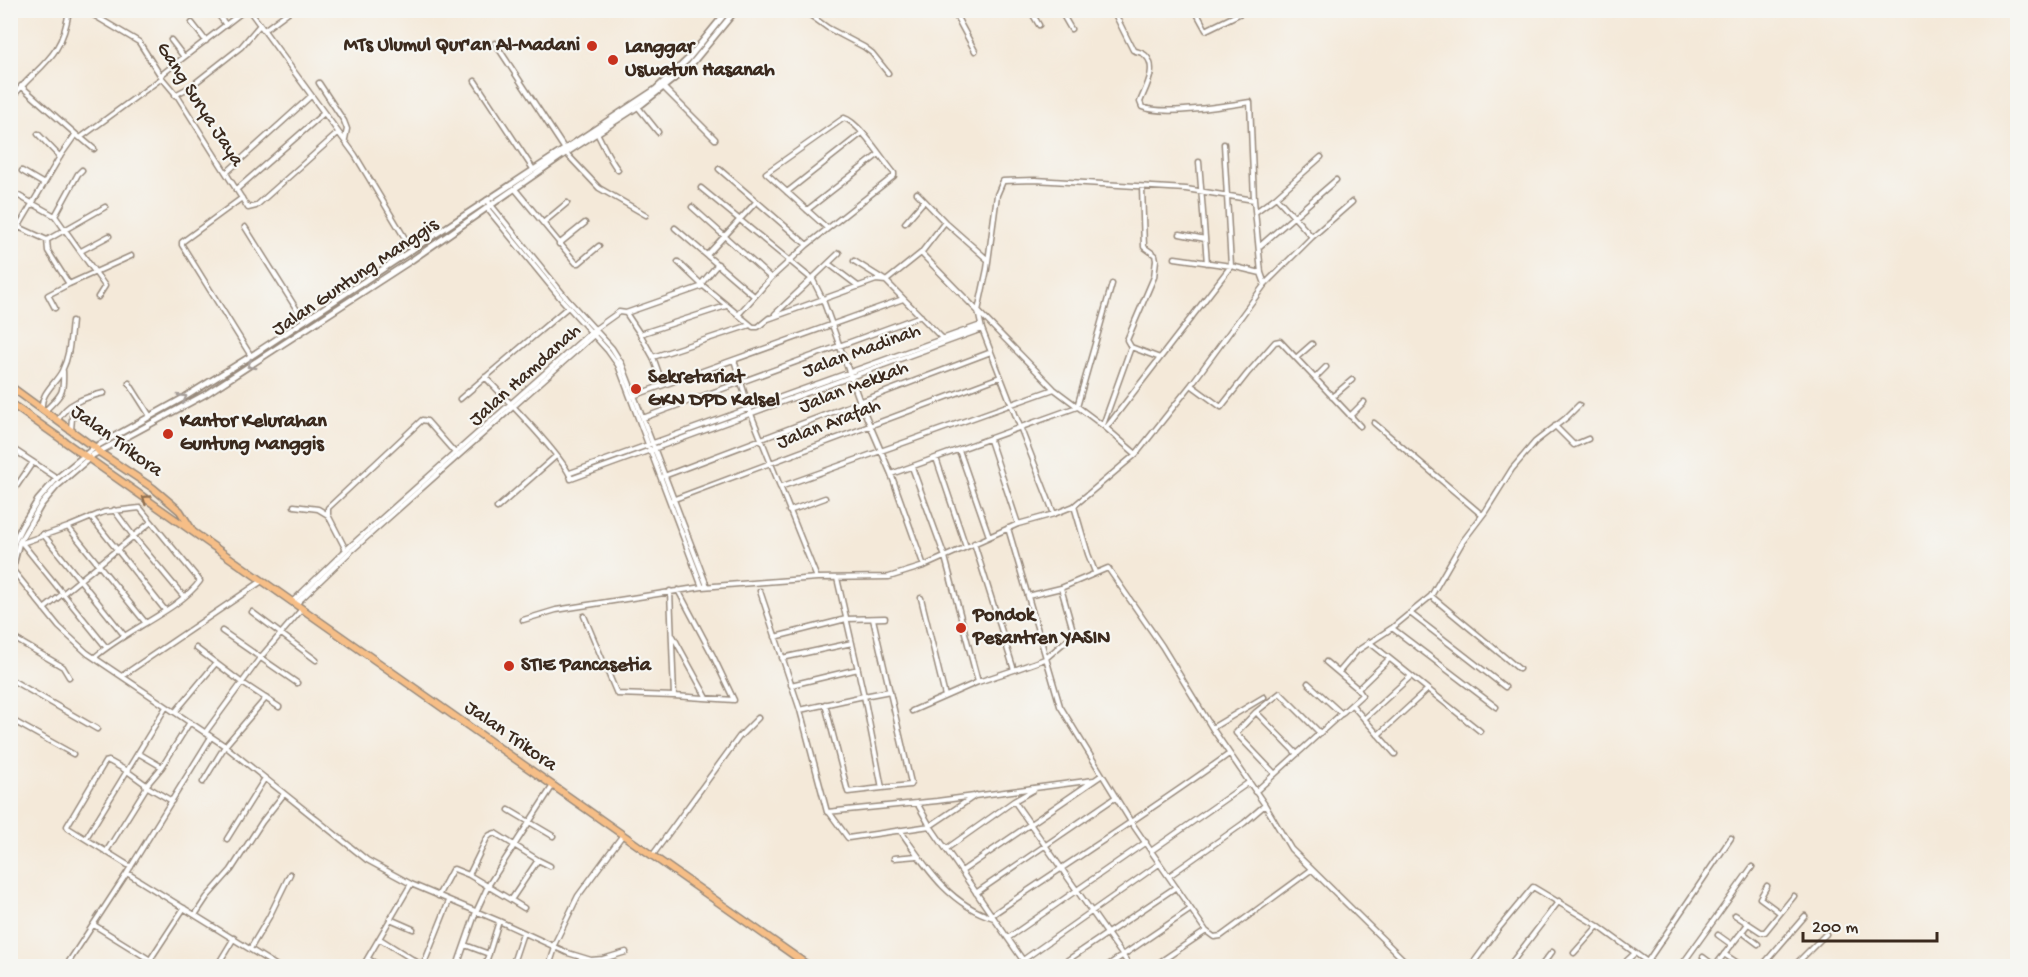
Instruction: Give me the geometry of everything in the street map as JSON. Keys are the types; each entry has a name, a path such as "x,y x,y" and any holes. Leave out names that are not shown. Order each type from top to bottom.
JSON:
{"main road":[{"name":"Jalan Trikora","path":"10,386 153,488 180,511 194,533"},
{"name":"Jalan Trikora","path":"10,403 809,966"},
{"path":"174,519 178,517 180,511"}],"street":[{"path":"10,100 59,47 69,10"},
{"name":"Gang Surya Jaya","path":"85,10 139,42 248,208 256,206 338,133"},
{"path":"215,10 226,25"},
{"path":"80,138 247,10 344,140 412,250"},
{"name":"Jalan Guntung Manggis","path":"10,555 31,509 57,478 97,449 251,356 412,250 515,189 565,150 656,88 688,59 728,10"},
{"name":"Jalan Guntung Manggis","path":"97,449 191,403 412,261 533,169 638,107 664,88 701,53 714,34 736,10"},
{"path":"803,10 828,28 864,47 872,53 888,73"},
{"path":"953,10 975,51"},
{"path":"1030,10 1039,25"},
{"path":"1060,10 1071,29"},
{"path":"1113,10 1133,50 1145,54 1150,64 1151,73 1140,102 1142,107 1174,111 1250,102 1254,200 1257,211 1261,273 1265,284"},
{"path":"1196,10 1206,30 1247,10"},
{"path":"175,95 190,87 242,47 261,28 287,12"},
{"path":"192,23 206,40"},
{"path":"171,40 184,57"},
{"path":"495,42 565,150 599,188 646,215"},
{"path":"475,81 533,169"},
{"path":"319,83 344,121 347,129 344,140"},
{"path":"21,86 75,135 94,149"},
{"path":"664,88 715,139"},
{"path":"226,173 311,96"},
{"path":"638,107 658,132"},
{"path":"236,190 324,113"},
{"path":"738,315 789,261 894,176 879,154 849,119 841,119 766,173 827,228"},
{"path":"597,133 608,152 609,159 618,170"},
{"path":"787,192 862,133"},
{"path":"38,134 60,157"},
{"path":"10,241 75,135"},
{"path":"1104,427 1231,266 1224,144"},
{"path":"807,210 879,154"},
{"path":"1257,211 1321,157"},
{"path":"1199,162 1207,263"},
{"path":"719,169 807,245"},
{"path":"55,216 82,170"},
{"path":"22,171 44,184"},
{"path":"1054,514 981,327 978,311 997,195 1003,181 1035,180 1201,191 1254,200"},
{"path":"1259,247 1336,180"},
{"path":"1142,187 1144,248 1155,255 1156,260 1154,277 1127,340 1131,347 1160,357"},
{"path":"701,188 813,280 823,300 860,402 891,474 924,566"},
{"path":"515,189 559,244 578,263 599,246"},
{"path":"10,191 55,216 105,286 98,297"},
{"path":"917,193 988,261"},
{"path":"1276,197 1312,237"},
{"path":"242,198 182,242 182,245 251,356"},
{"path":"905,223 924,201"},
{"path":"523,620 556,610 678,590 817,578 889,577 924,566 1018,524 1074,506 1136,454 1191,385 1265,284 1352,201"},
{"path":"707,255 756,202"},
{"path":"543,223 567,203"},
{"path":"487,204 568,307 612,348 622,364 662,477 705,587"},
{"path":"487,204 594,332"},
{"path":"47,240 105,207"},
{"path":"692,207 771,278"},
{"path":"768,319 876,280 886,281 921,253 945,222"},
{"path":"10,223 47,240"},
{"path":"559,244 585,223"},
{"path":"246,227 304,321"},
{"path":"675,228 754,296"},
{"path":"1180,234 1205,239"},
{"path":"81,251 109,236"},
{"path":"47,240 48,251 69,284"},
{"path":"921,253 1054,389 1136,454"},
{"path":"678,262 726,306 756,328 813,280 838,254"},
{"path":"55,308 48,296 131,256"},
{"path":"1175,258 1261,273"},
{"path":"854,261 886,281 944,340"},
{"path":"703,285 718,264"},
{"path":"829,264 858,286"},
{"path":"364,281 369,287"},
{"path":"1077,407 1112,284"},
{"name":"Jalan Hamdanah","path":"348,551 600,326 619,312 626,313 703,285"},
{"path":"633,396 903,299"},
{"path":"640,334 726,306"},
{"path":"460,399 568,307"},
{"path":"626,313 653,357 663,385"},
{"path":"641,419 921,316"},
{"path":"43,410 42,400 63,368 68,356 72,321"},
{"path":"653,357 750,325"},
{"name":"Jalan Madinah","path":"652,447 981,327"},
{"path":"1191,385 1221,407 1275,342 1280,341 1360,426"},
{"path":"1296,358 1312,344"},
{"path":"1104,427 1131,347"},
{"name":"Jalan Mekkah","path":"662,477 991,352"},
{"path":"734,360 760,439 772,463 817,578"},
{"path":"43,410 60,397 63,391 63,368"},
{"path":"1314,378 1326,368"},
{"path":"485,377 556,456 570,473 571,479 609,466 652,447"},
{"name":"Jalan Arafah","path":"671,500 1000,377"},
{"path":"1332,397 1352,380"},
{"path":"129,383 150,416"},
{"path":"780,487 1054,389"},
{"path":"58,420 63,411 82,399 104,393"},
{"path":"1350,416 1364,402"},
{"path":"71,430 73,405"},
{"path":"1338,672 1357,651 1392,628 1431,596 1463,541 1512,469 1535,442 1579,405"},
{"name":"Jalan Hamdanah","path":"205,733 260,657 281,634 297,605 348,551 512,406"},
{"path":"891,474 1077,407"},
{"path":"348,551 328,515 328,508 422,420 427,421 456,454"},
{"path":"1374,423 1482,516"},
{"path":"1555,426 1574,445 1588,439"},
{"path":"990,440 1018,524"},
{"path":"10,447 57,478"},
{"path":"570,473 652,447"},
{"path":"959,450 989,536"},
{"path":"497,508 556,456"},
{"name":"Jalan Guntung Manggis","path":"10,577 16,543 46,498 86,457"},
{"path":"936,458 966,547"},
{"path":"606,460 609,466"},
{"path":"16,487 33,462"},
{"path":"912,467 945,557 978,682"},
{"path":"789,511 825,498"},
{"path":"294,506 318,509 328,515"},
{"path":"1074,506 1095,572"},
{"path":"95,657 106,647 184,597 200,581 141,508 114,510 16,543 106,647"},
{"path":"114,510 184,597"},
{"path":"91,517 165,610"},
{"path":"44,609 151,522"},
{"path":"68,527 145,622"},
{"path":"1008,528 1060,706 1131,822 1206,932 1214,937 1221,936 1311,870"},
{"path":"43,534 124,635"},
{"path":"974,543 1014,670"},
{"path":"11,568 71,639 225,746 367,860 411,884 499,921 554,948 591,960 626,952"},
{"path":"1028,596 1061,588 1108,568 1162,646 1291,849 1410,966"},
{"path":"837,578 882,788"},
{"path":"122,676 262,581"},
{"path":"912,711 978,682 1045,659 1074,634 1061,588"},
{"path":"585,615 617,694 734,700 678,590"},
{"path":"670,591 674,696"},
{"path":"760,591 800,710 826,811 848,838 930,826 977,795"},
{"path":"1431,596 1519,669"},
{"path":"921,598 945,696"},
{"path":"252,612 316,660"},
{"path":"1410,613 1505,687"},
{"path":"775,637 846,619 885,618"},
{"path":"825,704 848,792 911,784 873,619"},
{"path":"1392,628 1496,707"},
{"path":"222,631 297,683"},
{"path":"672,635 708,698"},
{"path":"10,636 63,667 69,677"},
{"path":"1369,642 1480,731"},
{"path":"782,658 852,643"},
{"path":"196,648 279,707"},
{"path":"1358,689 1389,659"},
{"path":"1255,792 1362,695 1326,662"},
{"path":"176,711 216,663"},
{"path":"791,685 858,669"},
{"path":"1364,718 1411,676"},
{"path":"10,679 97,729"},
{"path":"1308,683 1342,714"},
{"path":"1378,735 1427,690"},
{"path":"800,710 891,691"},
{"path":"1275,774 1236,733 1256,712 1280,693 1320,733"},
{"path":"203,782 225,746 266,698"},
{"path":"1212,728 1264,698"},
{"path":"1352,705 1395,754"},
{"path":"86,838 166,707"},
{"path":"1256,712 1297,754"},
{"path":"651,856 739,737 758,718"},
{"path":"10,719 73,754"},
{"path":"106,852 190,722"},
{"path":"66,966 131,867 211,737"},
{"path":"138,753 162,767"},
{"path":"900,830 937,882 965,904 984,915 993,917 1061,868 1156,807 1229,754"},
{"path":"131,867 68,828 67,825 105,762 109,761 128,771 172,801"},
{"path":"962,872 1101,775"},
{"path":"226,839 265,778"},
{"path":"829,812 1036,789 1094,780"},
{"path":"1151,851 1248,783"},
{"path":"457,966 488,886 552,787"},
{"path":"946,849 1014,801 1036,789"},
{"path":"195,915 207,897 231,870 262,822 285,794"},
{"path":"976,893 1116,797"},
{"path":"1014,801 1130,966"},
{"path":"917,802 930,826 1028,966"},
{"path":"1169,876 1265,806"},
{"path":"509,810 553,836"},
{"path":"469,875 490,835 495,833 550,866"},
{"path":"549,966 554,948 578,896 622,836"},
{"path":"1647,962 1731,838"},
{"path":"1008,938 1146,843"},
{"path":"894,858 918,856"},
{"path":"511,900 538,860"},
{"path":"1023,960 1159,864"},
{"path":"1681,966 1752,867"},
{"path":"438,896 454,869 469,875 524,908"},
{"path":"127,873 277,966"},
{"path":"250,949 290,874"},
{"path":"363,966 411,884"},
{"path":"1471,966 1533,886 1598,926 1653,966"},
{"path":"1767,886 1760,898 1779,912"},
{"path":"1059,966 1176,887"},
{"path":"1735,915 1761,932 1765,932 1794,896"},
{"path":"380,939 423,966 449,901"},
{"path":"1509,966 1559,901"},
{"path":"146,966 184,908"},
{"path":"1107,966 1191,909"},
{"path":"1761,966 1805,916"},
{"path":"390,919 413,929"},
{"path":"485,966 499,921"},
{"path":"1703,957 1715,966 1748,924"},
{"path":"94,925 160,966"},
{"path":"1574,953 1598,926"},
{"path":"1157,966 1206,932"},
{"path":"1742,932 1758,944"},
{"path":"512,966 523,933"},
{"path":"1794,966 1826,934"},
{"path":"1718,935 1732,945"},
{"path":"217,966 234,939"},
{"path":"465,945 489,954"},
{"path":"1541,966 1552,952"},
{"path":"1621,966 1635,953"},
{"path":"1724,954 1742,966"},
{"path":"368,959 381,966"},
{"path":"603,959 608,966"},
{"path":"589,966 591,960"}],"place":[{"name":"MTs Ulumul Qur'an Al-Madani","path":"592,46"},
{"name":"Langgar Uswatun Hasanah","path":"613,60"},
{"name":"Sekretariat GKN DPD Kalsel","path":"636,389"},
{"name":"Kantor Kelurahan Guntung Manggis","path":"168,434"},
{"name":"Pondok Pesantren YASIN","path":"961,628"},
{"name":"STIE Pancasetia","path":"509,666"}]}
